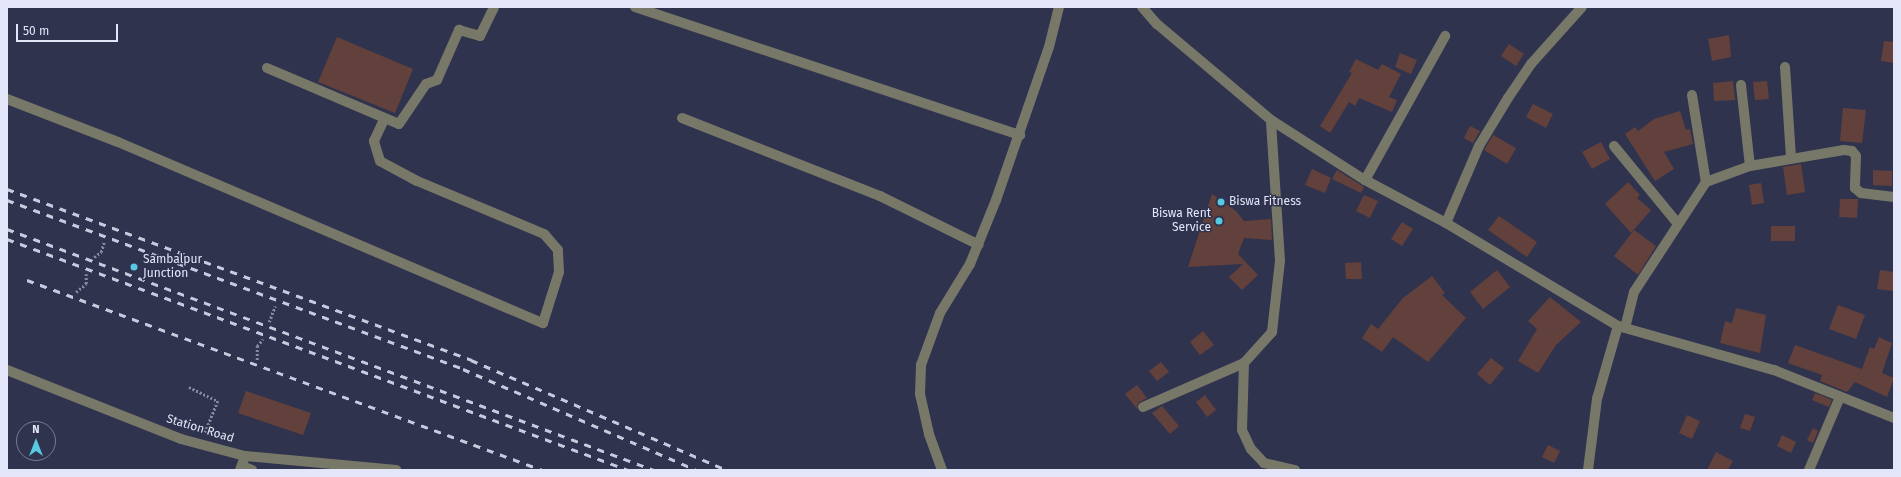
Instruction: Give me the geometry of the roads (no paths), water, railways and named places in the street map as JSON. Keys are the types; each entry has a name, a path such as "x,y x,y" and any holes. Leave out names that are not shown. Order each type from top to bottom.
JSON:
{"street":[{"path":"267,68 384,120 399,124 426,84 437,80 459,30 480,36 494,7"},
{"path":"635,7 1020,135"},
{"path":"942,470 929,434 920,394 921,365 940,313 979,245 1020,135 1059,7"},
{"path":"1142,7 1156,24 1216,74 1256,104 1271,120 1365,180 1446,223 1621,327 1774,370 1894,418"},
{"path":"1446,223 1478,146 1508,98 1531,64 1582,7"},
{"path":"1365,180 1445,36"},
{"path":"1785,67 1792,157"},
{"path":"1741,85 1750,166"},
{"path":"1692,95 1706,182"},
{"path":"7,99 125,145 543,323 559,272 558,250 544,234 417,181 380,161 374,141 384,120"},
{"path":"682,118 880,196 979,245"},
{"path":"1143,408 1244,363 1272,332 1280,261 1271,120"},
{"path":"1614,146 1678,224"},
{"path":"1588,470 1598,399 1634,292 1706,182 1750,166 1792,157 1844,150 1852,151 1857,161 1854,188 1861,193 1894,197"},
{"path":"1244,363 1242,430 1251,449 1264,463 1295,470"},
{"name":"Station Road","path":"7,370 201,444 245,456 396,470"},
{"path":"1809,470 1840,397"},
{"path":"245,456 241,468 252,470"}],"railway":[{"path":"7,189 471,360 726,470"},
{"path":"7,200 463,369 696,470"},
{"path":"7,229 654,470"},
{"path":"7,239 628,470"},
{"path":"27,280 542,470"}],"place":[{"name":"Biswa Fitness","path":"1221,202"},
{"name":"Biswa Rent Service","path":"1219,221"},
{"name":"Sambalpur Junction","path":"134,267"}]}
